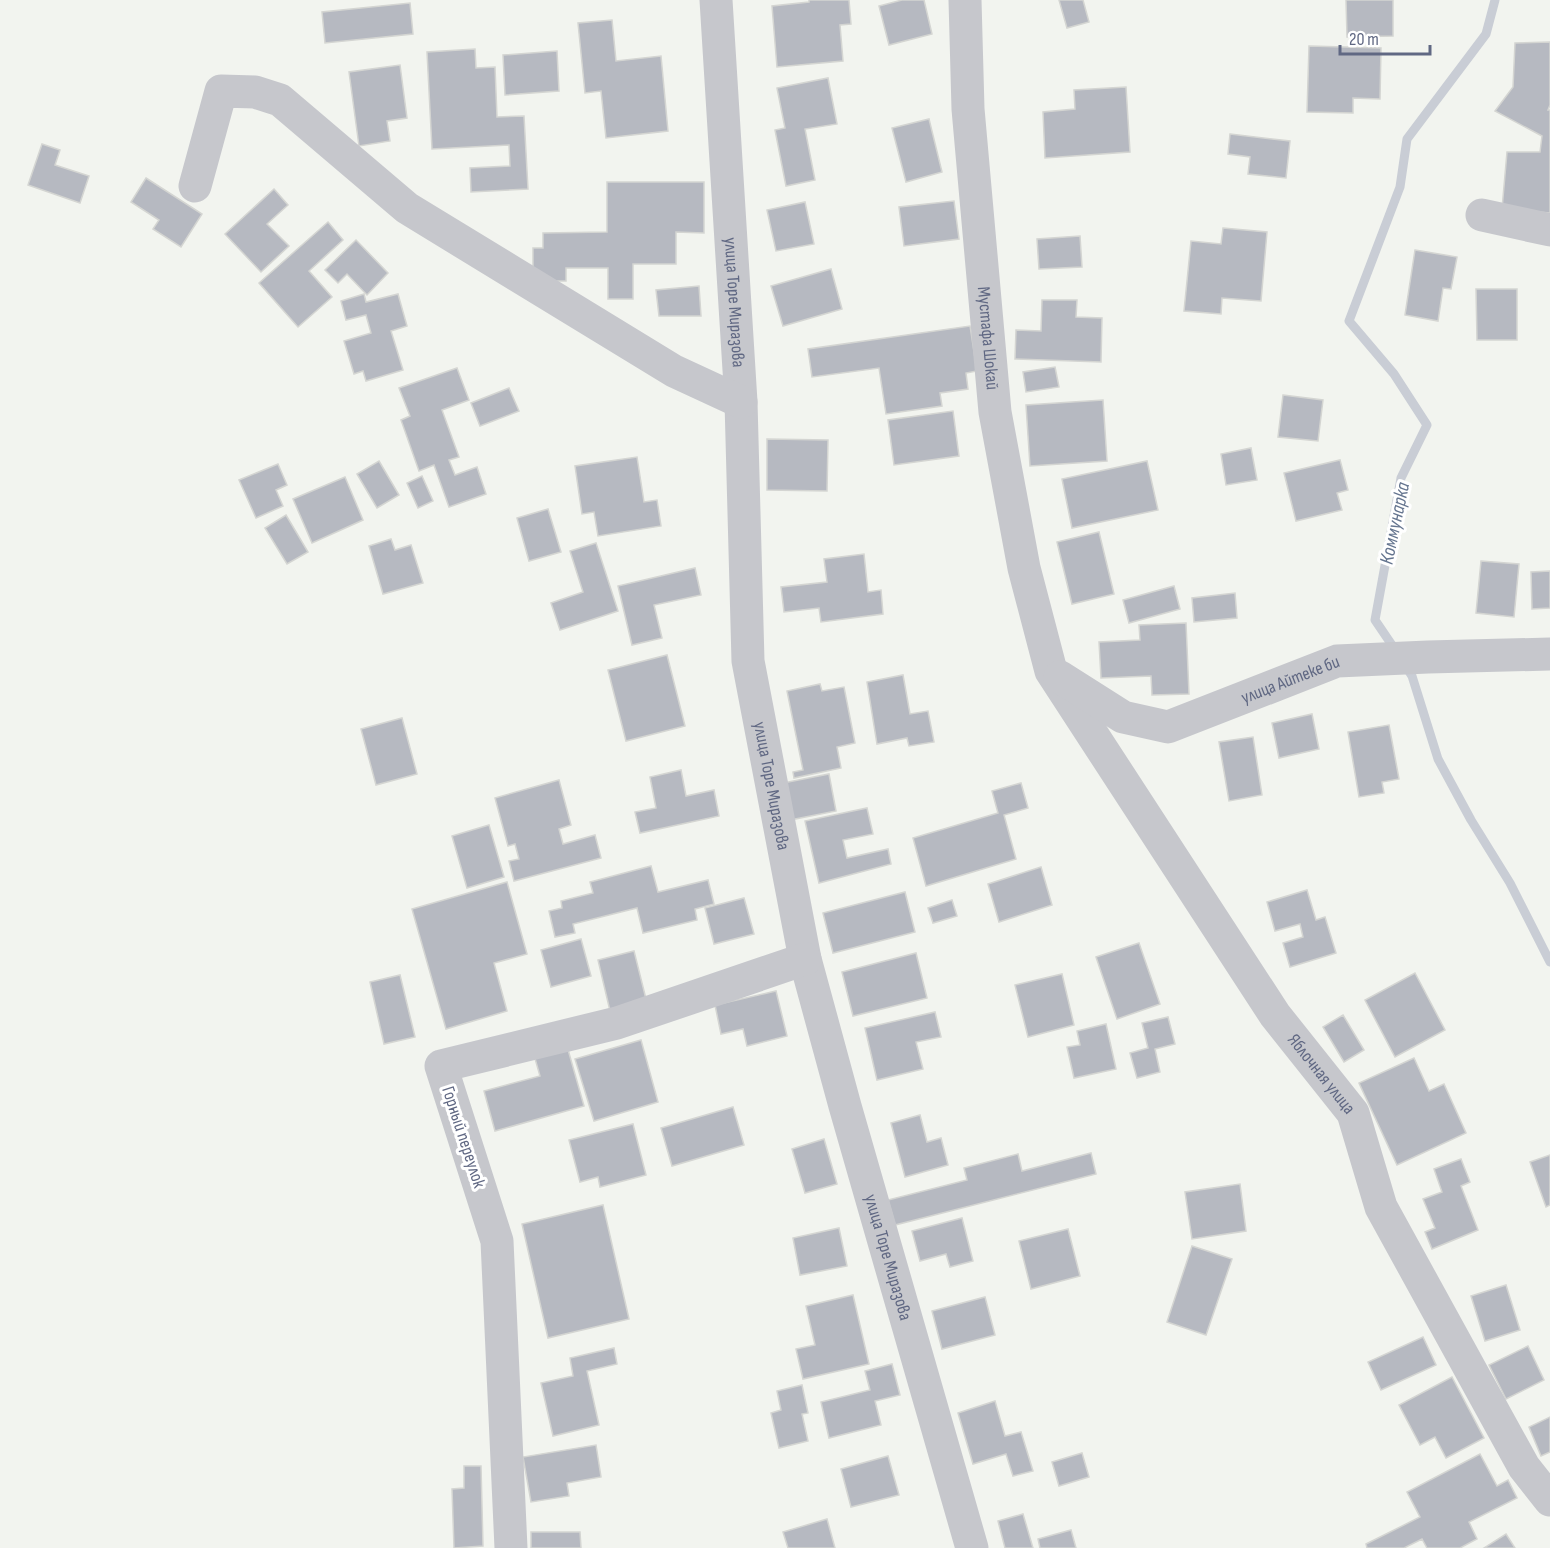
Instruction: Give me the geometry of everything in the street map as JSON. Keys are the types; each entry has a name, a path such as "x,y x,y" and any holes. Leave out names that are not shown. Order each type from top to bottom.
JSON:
{"street":[{"name":"улица Торе Миразова","path":"716,0 741,402 748,661 805,959 972,1548"},
{"name":"Мустафа Шокай","path":"965,0 968,109 995,412 1024,568 1051,671"},
{"path":"195,186 222,91 255,92 280,100 407,208 674,371 741,402"},
{"path":"1482,216 1550,230"},
{"name":"улица Айтеке би","path":"1051,671 1123,717 1168,727 1337,661 1550,654"},
{"name":"Яблочная улица","path":"1051,671 1275,1015 1353,1113 1381,1207 1524,1467 1550,1500"},
{"name":"Горный переулок","path":"511,1548 497,1241 441,1066 617,1023 805,959"}],"building":[{"path":"809,0 849,0 851,24 840,25 843,61 777,67 772,6 809,2"},
{"path":"902,0 924,0 932,34 889,45 879,6"},
{"path":"1059,0 1083,0 1089,22 1067,28"},
{"path":"1346,0 1393,0 1393,36 1347,37"},
{"path":"410,3 413,34 325,43 322,12"},
{"path":"612,20 616,61 661,56 668,131 606,138 601,91 585,93 578,23"},
{"path":"1550,42 1550,105 1548,110 1550,110 1550,213 1502,209 1507,152 1540,152 1542,136 1495,111 1513,87 1515,43"},
{"path":"1309,46 1381,48 1380,99 1353,98 1353,113 1307,112"},
{"path":"475,49 476,68 495,67 497,117 524,116 528,189 471,192 470,168 510,166 509,145 432,149 427,52"},
{"path":"557,51 559,91 505,95 503,55"},
{"path":"400,65 407,118 387,121 390,141 359,146 349,72"},
{"path":"828,78 837,124 805,129 815,180 786,186 775,130 785,128 777,88"},
{"path":"1126,87 1130,152 1045,158 1043,112 1075,109 1074,90"},
{"path":"929,119 942,172 906,182 892,128"},
{"path":"1230,134 1290,141 1286,178 1248,174 1250,157 1228,154"},
{"path":"42,144 60,150 55,165 89,176 80,203 28,185"},
{"path":"146,178 202,214 181,247 153,229 159,220 131,202"},
{"path":"607,182 704,182 704,233 676,232 676,264 633,264 633,299 608,299 608,268 566,268 566,281 533,281 533,248 543,248 543,233 607,232"},
{"path":"274,189 288,205 267,224 289,246 261,272 225,234"},
{"path":"954,201 959,239 904,246 899,207"},
{"path":"805,202 814,244 776,251 767,210"},
{"path":"328,222 343,240 309,271 332,297 298,327 259,283"},
{"path":"1223,228 1267,232 1261,301 1222,298 1221,314 1184,311 1191,241 1221,244"},
{"path":"1080,236 1082,267 1039,269 1037,239"},
{"path":"356,240 388,273 367,295 347,274 338,283 325,270"},
{"path":"1415,250 1457,257 1451,289 1443,288 1438,321 1405,315"},
{"path":"831,269 842,309 783,326 771,286"},
{"path":"699,286 701,316 659,316 656,290"},
{"path":"1476,289 1517,289 1517,340 1477,340"},
{"path":"364,294 366,302 398,294 407,326 391,331 403,370 366,381 363,371 354,374 344,341 371,333 366,315 346,320 341,301"},
{"path":"1042,300 1077,300 1076,317 1102,318 1101,362 1015,359 1016,330 1041,331"},
{"path":"970,326 977,371 966,373 968,389 940,393 942,406 886,414 879,368 812,377 808,349"},
{"path":"1055,367 1059,387 1026,392 1023,372"},
{"path":"457,368 469,400 442,410 459,457 449,460 455,475 477,467 486,494 449,507 434,465 419,471 401,420 410,416 399,388"},
{"path":"509,388 519,411 480,426 471,403"},
{"path":"1283,395 1323,400 1318,441 1278,437"},
{"path":"1103,400 1107,461 1030,466 1026,405"},
{"path":"953,411 959,456 894,465 888,420"},
{"path":"767,439 828,440 827,491 767,490"},
{"path":"1251,448 1257,480 1226,485 1221,454"},
{"path":"637,457 644,502 657,500 661,526 598,536 594,512 582,514 575,466"},
{"path":"1340,460 1348,490 1337,493 1342,510 1296,521 1284,473"},
{"path":"379,461 399,495 377,508 357,474"},
{"path":"1147,461 1158,510 1072,528 1062,479"},
{"path":"278,464 287,485 276,490 283,506 256,518 239,480"},
{"path":"422,476 433,501 418,508 407,483"},
{"path":"345,477 363,520 312,543 293,499"},
{"path":"548,509 561,552 529,561 517,518"},
{"path":"286,515 308,552 287,564 265,528"},
{"path":"1099,532 1114,594 1072,604 1057,542"},
{"path":"391,539 395,550 411,545 423,583 383,594 369,546"},
{"path":"596,543 618,611 560,630 551,603 583,592 570,551"},
{"path":"864,554 868,592 881,590 883,614 821,622 819,608 784,612 781,587 827,582 824,559"},
{"path":"1481,561 1519,564 1514,617 1476,613"},
{"path":"695,568 701,595 654,605 662,638 632,645 618,586"},
{"path":"1550,571 1550,608 1532,609 1531,572"},
{"path":"1174,586 1180,609 1129,623 1123,600"},
{"path":"1235,593 1237,618 1194,622 1192,598"},
{"path":"1186,623 1189,694 1152,695 1151,676 1101,678 1099,642 1140,640 1139,625"},
{"path":"667,655 685,726 626,741 608,670"},
{"path":"903,675 910,714 928,711 934,742 909,746 907,738 877,744 867,682"},
{"path":"820,684 822,691 844,687 855,743 837,747 841,768 794,778 793,772 803,770 787,691"},
{"path":"1312,714 1319,749 1279,758 1272,723"},
{"path":"402,718 417,774 376,785 361,729"},
{"path":"1389,725 1399,779 1382,782 1384,793 1359,797 1348,732"},
{"path":"1253,737 1262,795 1229,801 1219,742"},
{"path":"681,770 686,796 714,790 719,816 640,833 635,812 656,808 650,777"},
{"path":"829,774 836,811 790,820 783,783"},
{"path":"559,780 571,825 559,829 563,844 595,835 601,858 514,881 509,861 519,859 515,844 508,846 495,798"},
{"path":"1021,783 1028,808 1004,815 1016,859 926,886 913,838 998,813 992,791"},
{"path":"867,808 873,834 843,840 847,858 888,849 891,864 819,883 805,821"},
{"path":"489,825 504,877 467,888 452,836"},
{"path":"651,866 658,892 708,880 714,904 695,909 697,920 643,933 637,908 573,924 575,933 555,937 549,911 562,908 561,901 593,893 590,882"},
{"path":"1041,867 1052,905 999,922 988,884"},
{"path":"507,882 527,954 494,963 507,1011 446,1029 412,909"},
{"path":"1307,890 1316,920 1325,917 1336,953 1290,967 1283,943 1303,937 1300,924 1275,931 1267,902"},
{"path":"905,892 915,932 833,953 823,913"},
{"path":"744,898 754,934 714,944 705,908"},
{"path":"952,900 957,916 933,923 928,908"},
{"path":"581,939 591,976 551,987 541,950"},
{"path":"1139,943 1160,1004 1117,1019 1096,957"},
{"path":"634,951 648,1007 611,1015 598,960"},
{"path":"916,953 927,998 853,1016 842,972"},
{"path":"1415,973 1445,1030 1395,1057 1365,1000"},
{"path":"1062,974 1074,1025 1028,1037 1015,985"},
{"path":"400,975 415,1037 384,1044 370,982"},
{"path":"776,991 787,1036 747,1046 743,1029 721,1034 715,1005"},
{"path":"935,1012 941,1037 916,1042 923,1069 877,1080 865,1028"},
{"path":"1343,1015 1364,1050 1344,1062 1323,1027"},
{"path":"1168,1017 1175,1044 1155,1049 1160,1072 1137,1078 1130,1053 1148,1048 1142,1023"},
{"path":"1106,1024 1116,1069 1074,1078 1067,1047 1080,1045 1077,1031"},
{"path":"641,1040 658,1102 594,1121 575,1059"},
{"path":"567,1046 584,1106 495,1131 484,1091 540,1076 534,1055"},
{"path":"1414,1058 1429,1091 1444,1084 1466,1133 1397,1165 1359,1083"},
{"path":"733,1107 744,1145 672,1166 661,1128"},
{"path":"920,1115 927,1142 941,1138 948,1165 905,1177 891,1123"},
{"path":"633,1124 646,1175 600,1187 598,1177 580,1182 569,1140"},
{"path":"824,1139 837,1184 805,1193 792,1149"},
{"path":"1091,1153 1096,1174 895,1225 888,1200 967,1180 964,1168 1018,1154 1022,1171"},
{"path":"1550,1155 1550,1205 1546,1207 1530,1162"},
{"path":"1461,1159 1470,1182 1461,1186 1478,1230 1432,1249 1425,1232 1435,1228 1423,1199 1442,1192 1434,1169"},
{"path":"1240,1184 1246,1231 1192,1239 1185,1192"},
{"path":"603,1205 629,1319 548,1338 522,1224"},
{"path":"962,1218 973,1261 950,1267 946,1254 920,1261 912,1231"},
{"path":"839,1228 847,1266 800,1275 793,1238"},
{"path":"1068,1229 1080,1276 1031,1289 1019,1241"},
{"path":"1192,1246 1232,1259 1206,1335 1167,1322"},
{"path":"1506,1285 1520,1330 1485,1341 1471,1296"},
{"path":"853,1295 869,1364 803,1379 796,1349 815,1345 806,1306"},
{"path":"985,1297 995,1335 942,1349 932,1311"},
{"path":"1423,1337 1436,1365 1381,1390 1368,1362"},
{"path":"1528,1346 1544,1380 1506,1399 1489,1365"},
{"path":"614,1348 617,1364 587,1371 599,1425 553,1436 541,1383 573,1376 570,1358"},
{"path":"892,1364 900,1395 875,1401 881,1425 829,1438 821,1402 870,1390 865,1371"},
{"path":"1452,1377 1484,1438 1446,1458 1435,1437 1420,1445 1399,1405"},
{"path":"802,1385 808,1413 802,1414 808,1441 779,1448 771,1413 781,1410 777,1391"},
{"path":"995,1401 1005,1436 1021,1432 1033,1471 1013,1476 1006,1454 973,1464 958,1413"},
{"path":"1550,1417 1550,1452 1541,1456 1529,1427"},
{"path":"596,1445 601,1477 567,1483 569,1496 531,1502 523,1457"},
{"path":"1082,1453 1089,1477 1059,1486 1052,1462"},
{"path":"1480,1454 1497,1486 1508,1480 1517,1498 1469,1522 1477,1539 1460,1548 1427,1548 1422,1539 1404,1548 1367,1548 1366,1544 1420,1517 1407,1492"},
{"path":"888,1456 899,1495 851,1507 841,1469"},
{"path":"464,1466 481,1466 483,1546 454,1548 452,1489 464,1488"},
{"path":"1023,1514 1033,1548 1005,1548 998,1521"},
{"path":"827,1519 835,1548 788,1548 783,1532"},
{"path":"1071,1530 1076,1548 1040,1548 1038,1539"},
{"path":"531,1532 580,1532 581,1548 531,1548"},
{"path":"1506,1534 1515,1548 1484,1548"}],"waterway":[{"name":"Коммунарка","path":"1396,651 1375,620 1401,478 1427,425 1394,374 1349,321 1400,187 1407,139 1486,34 1495,0"},
{"name":"Коммунарка","path":"1405,665 1412,676 1438,759 1471,820 1510,883 1550,962"}]}
